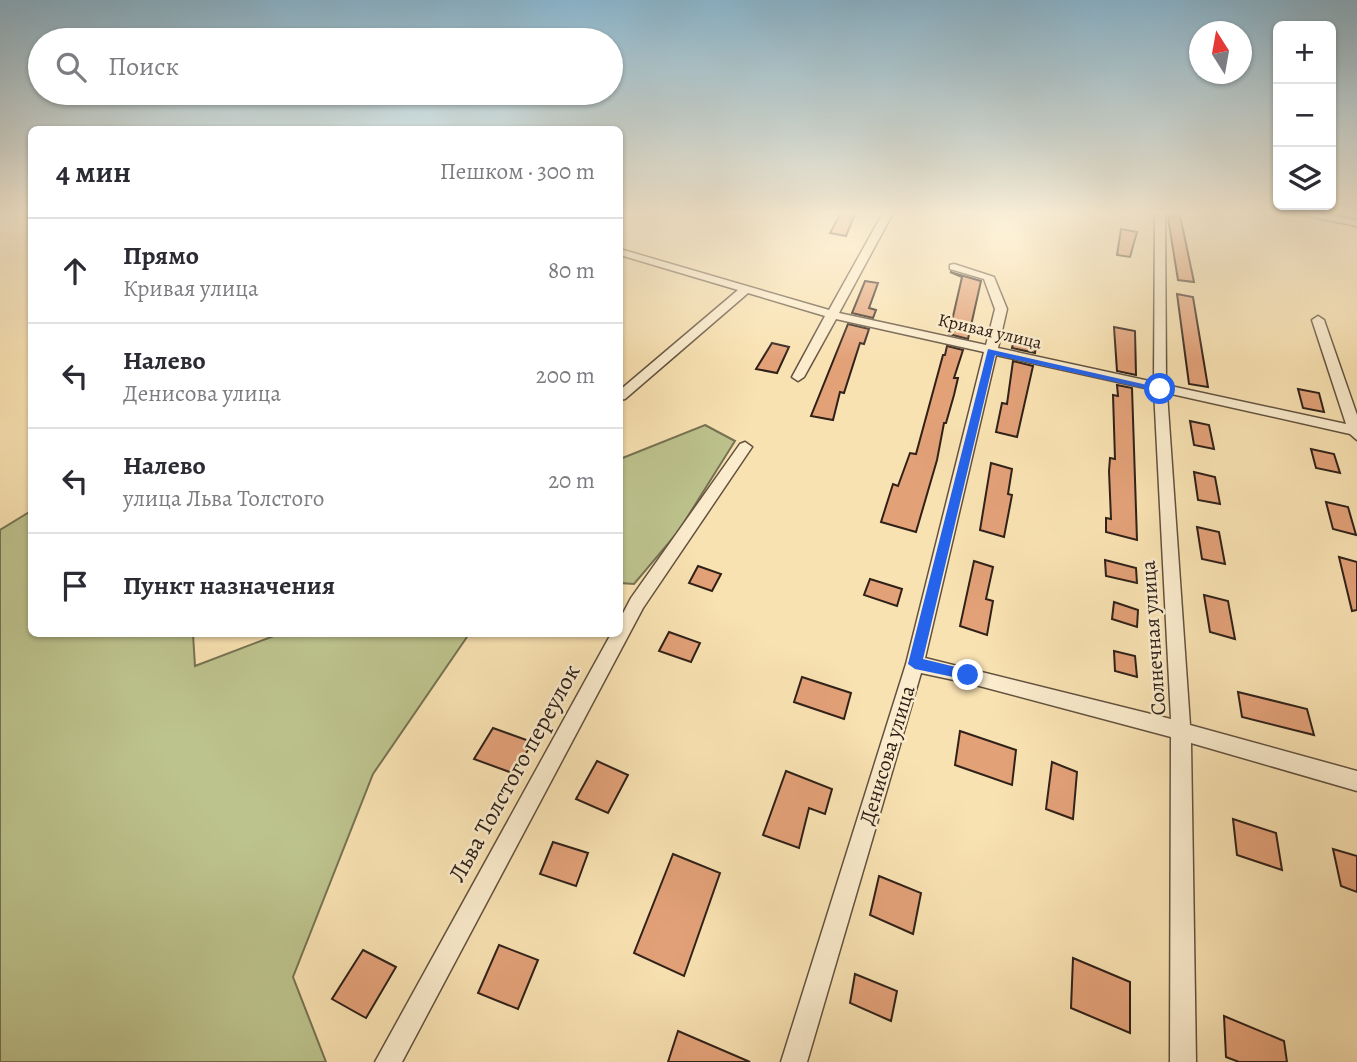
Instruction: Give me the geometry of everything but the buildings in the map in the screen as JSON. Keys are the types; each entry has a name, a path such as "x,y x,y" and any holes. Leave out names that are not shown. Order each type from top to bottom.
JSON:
{"street":[{"name":"Кривая улица","path":"648,261 832,315 1357,432"},
{"path":"799,377 862,261"},
{"name":"Солнечная улица","path":"1160,261 1160,389 1181,731 1184,1062"},
{"name":"Денисова улица","path":"794,1062 915,664 1002,309 989,277 954,267"},
{"path":"623,393 745,290"},
{"path":"1318,320 1357,432"},
{"name":"Льва Толстого переулок","path":"623,629 637,603 745,447"},
{"name":"Льва Толстого переулок","path":"388,1062 619,637"},
{"path":"915,664 968,675 1181,731 1357,781"}],"green space":[{"path":"705,425 735,441 678,532 634,584 623,583 623,458"},
{"path":"28,513 28,637 193,637 195,666 271,637 467,637 373,774 293,977 326,1062 0,1062 0,530"}],"route":[{"path":"968,675 915,664 992,351 1160,389"}]}
